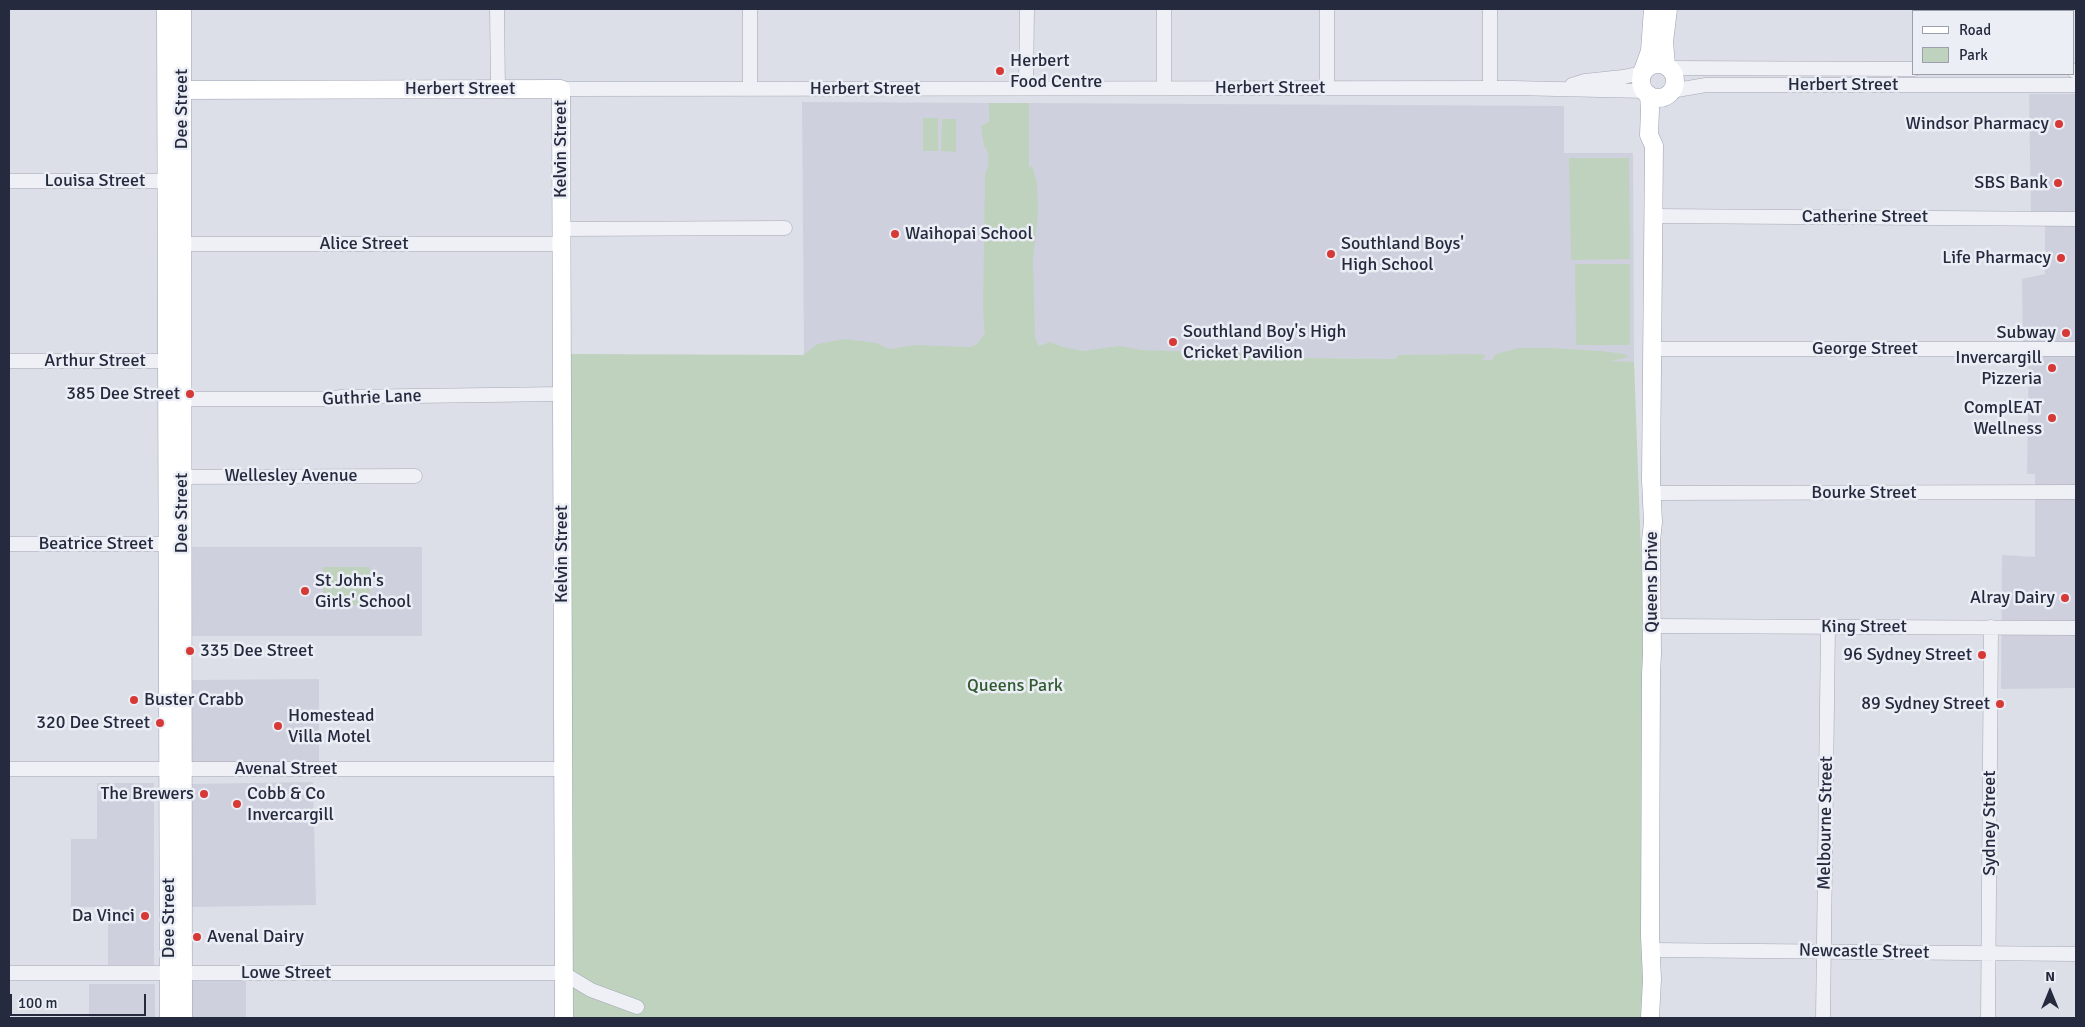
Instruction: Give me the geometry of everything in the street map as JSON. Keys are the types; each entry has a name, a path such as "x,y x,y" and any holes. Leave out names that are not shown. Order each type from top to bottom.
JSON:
{"main road":[{"name":"Dee Street","path":"166,9 174,89 176,973 183,1018"},
{"name":"Dee Street","path":"174,89 182,9"},
{"path":"1646,93 1641,84 1642,73 1650,51 1653,9"},
{"path":"1668,9 1664,42 1667,67 1675,78 1669,93"},
{"name":"Herbert Street","path":"1642,73 1650,65 1661,64 1667,67"},
{"name":"Herbert Street","path":"174,89 561,89"},
{"name":"Kelvin Street","path":"561,89 564,1018"},
{"name":"Herbert Street","path":"1646,93 1658,98 1669,93"},
{"name":"Queens Drive","path":"1646,93 1650,110 1649,135 1654,146 1650,878 1652,950 1650,1018"},
{"name":"Queens Drive","path":"1654,146 1660,135 1669,93"},
{"name":"Dee Street","path":"175,361 182,399 175,477"},
{"name":"Dee Street","path":"169,1018 176,973"}],"street":[{"path":"497,9 498,89"},
{"path":"750,9 750,89"},
{"path":"1026,88 1027,9"},
{"path":"1164,9 1164,88"},
{"path":"1327,9 1327,88"},
{"path":"1490,9 1490,88"},
{"name":"Herbert Street","path":"1667,67 1912,69"},
{"path":"1879,85 1880,69"},
{"name":"Herbert Street","path":"1564,88 1584,81 1642,73"},
{"name":"Herbert Street","path":"1669,93 1706,85 2076,85"},
{"name":"Herbert Street","path":"561,89 1564,88 1588,91 1646,93"},
{"name":"Louisa Street","path":"9,181 174,181"},
{"name":"Catherine Street","path":"1653,216 2076,219"},
{"name":"Alice Street","path":"174,244 561,237 785,228"},
{"name":"George Street","path":"1653,350 2076,349"},
{"name":"Arthur Street","path":"9,361 175,361"},
{"name":"Guthrie Lane","path":"182,399 330,399 350,397 562,394"},
{"name":"Wellesley Avenue","path":"175,477 414,476"},
{"name":"Bourke Street","path":"1652,493 2076,492"},
{"name":"Beatrice Street","path":"9,544 175,544"},
{"name":"King Street","path":"1652,626 2076,628"},
{"name":"Melbourne Street","path":"1823,1018 1828,627"},
{"name":"Sydney Street","path":"1988,1018 1991,627"},
{"name":"Avenal Street","path":"9,770 563,769"},
{"name":"Newcastle Street","path":"1652,950 2076,954"},
{"name":"Lowe Street","path":"9,973 563,973"},
{"path":"563,973 590,990 637,1008"}],"shaded area":[{"path":"2029,94 2076,94 2076,688 2001,689 2002,555 2035,557 2035,474 2027,474 2029,348 2023,348 2022,279 2045,274 2045,215 2031,215"},
{"name":"Waihopai School","path":"802,102 989,103 988,355 804,355"},
{"name":"Southland Boys' High School","path":"1029,103 1564,106 1564,153 1633,153 1634,362 1029,355"},
{"name":"St John's Girls' School","path":"188,547 422,547 422,636 188,636"},
{"path":"319,679 319,763 191,764 190,680"},
{"path":"313,782 316,905 191,907 191,784"},
{"path":"97,783 154,783 154,965 108,965 108,907 71,907 71,839 97,839"},
{"path":"187,981 246,981 246,1018 187,1018"},
{"path":"89,984 155,984 155,1018 89,1018"}],"green space":[{"name":"Queens Park","path":"989,103 1029,103 1029,168 1032,165 1037,184 1038,214 1033,261 1035,338 1039,346 1050,342 1083,351 1119,346 1142,350 1254,354 1256,358 1278,358 1279,355 1292,355 1301,358 1395,359 1399,355 1482,354 1486,356 1482,360 1492,360 1496,354 1519,348 1550,348 1624,354 1629,357 1611,361 1634,362 1644,635 1644,1018 571,1018 570,354 803,355 818,344 845,339 876,343 890,349 915,345 971,347 977,344 985,333 983,310 985,175 988,167 988,153 984,145 981,126 989,122"},
{"path":"923,118 938,118 938,151 923,151"},
{"path":"942,119 956,119 956,152 941,151"},
{"path":"1569,158 1629,158 1630,259 1571,260"},
{"path":"1575,264 1630,264 1630,345 1576,345"},
{"path":"323,567 370,567 370,605 323,605"}],"place":[{"name":"Herbert Food Centre","path":"1000,71"},
{"name":"Windsor Pharmacy","path":"2059,124"},
{"name":"SBS Bank","path":"2058,183"},
{"name":"Waihopai School","path":"895,234"},
{"name":"Southland Boys' High School","path":"1331,254"},
{"name":"Life Pharmacy","path":"2061,258"},
{"name":"Subway","path":"2066,333"},
{"name":"Southland Boy's High Cricket Pavilion","path":"1173,342"},
{"name":"Invercargill Pizzeria","path":"2052,368"},
{"name":"385 Dee Street","path":"190,394"},
{"name":"ComplEAT Wellness","path":"2052,418"},
{"name":"St John's Girls' School","path":"305,591"},
{"name":"Alray Dairy","path":"2065,598"},
{"name":"335 Dee Street","path":"190,651"},
{"name":"96 Sydney Street","path":"1982,655"},
{"name":"Buster Crabb","path":"134,700"},
{"name":"89 Sydney Street","path":"2000,704"},
{"name":"320 Dee Street","path":"160,723"},
{"name":"Homestead Villa Motel","path":"278,726"},
{"name":"The Brewers","path":"204,794"},
{"name":"Cobb & Co Invercargill","path":"237,804"},
{"name":"Da Vinci","path":"145,916"},
{"name":"Avenal Dairy","path":"197,937"}]}
